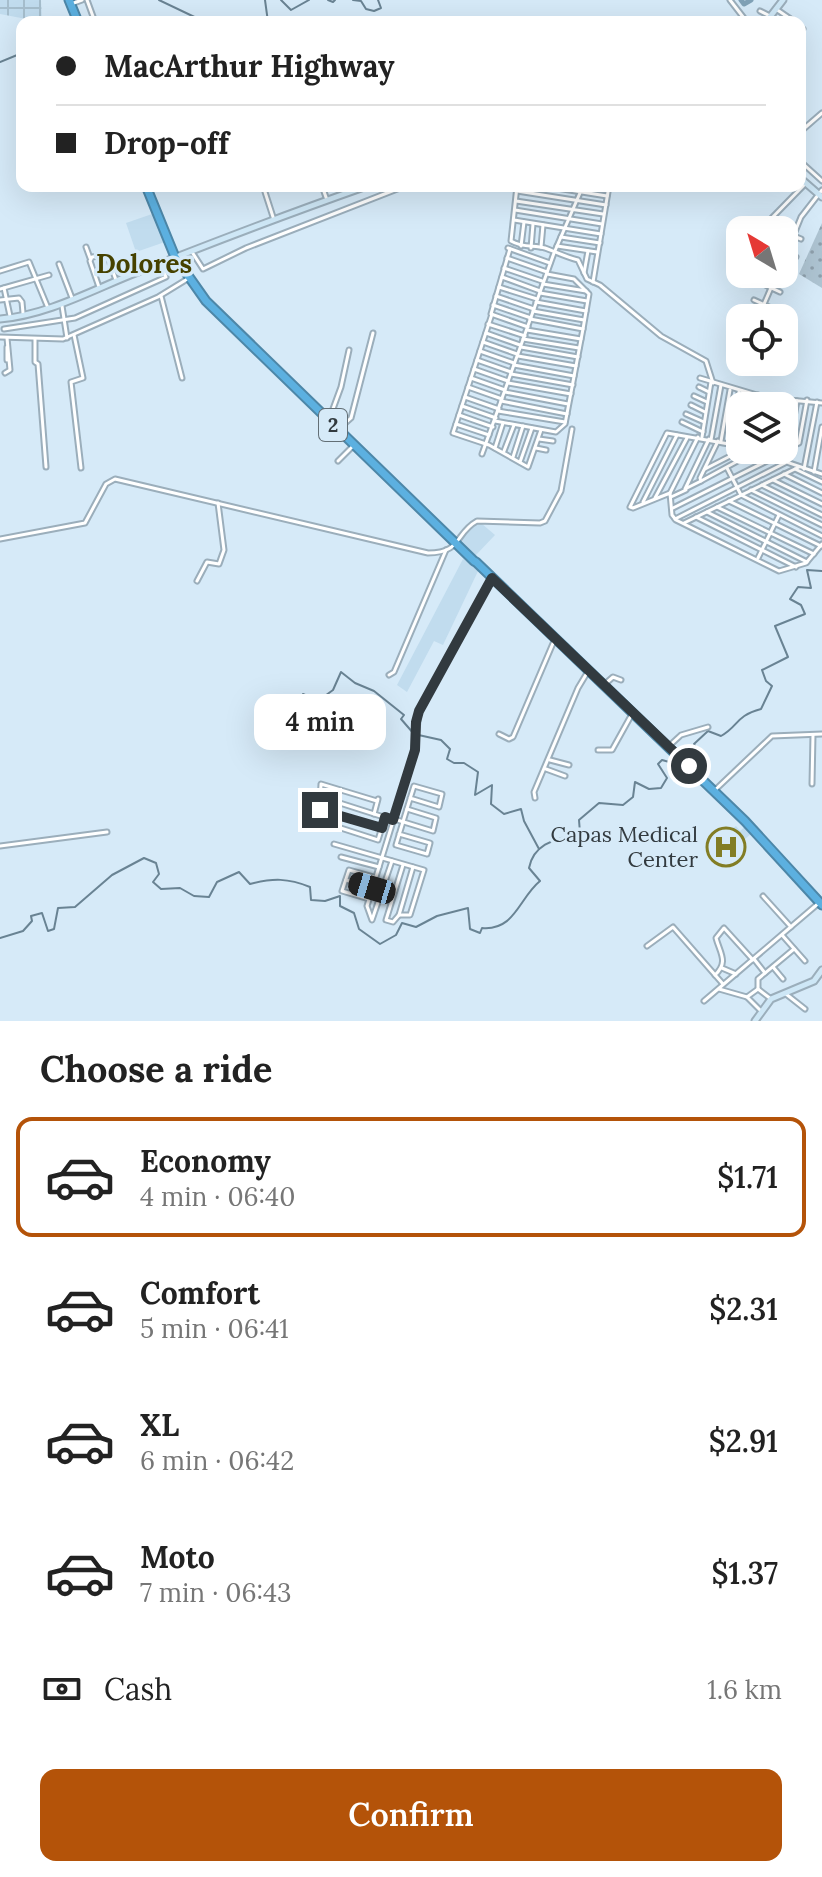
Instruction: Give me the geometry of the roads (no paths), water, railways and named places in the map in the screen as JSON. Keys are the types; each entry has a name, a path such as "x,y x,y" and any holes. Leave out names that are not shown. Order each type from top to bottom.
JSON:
{"highway":[{"name":"2","path":"148,192 175,257 220,316 689,766 752,828 821,904"},
{"path":"541,625 573,660 581,664"}],"street":[{"path":"70,2 85,0"},
{"path":"730,0 742,16"},
{"path":"770,16 783,0"},
{"path":"776,9 786,16"},
{"path":"760,11 765,16"},
{"path":"806,127 822,113"},
{"path":"806,166 822,181"},
{"path":"798,224 821,194 806,183"},
{"path":"265,192 274,220"},
{"path":"324,192 327,200"},
{"path":"0,319 48,308 349,192"},
{"path":"192,252 203,269 246,248 390,192"},
{"path":"517,192 511,241 521,246 541,247 576,260 585,278 661,336 706,361 712,382 703,432 670,495 675,519 779,571 807,562 821,545 729,501"},
{"path":"532,192 606,205"},
{"path":"482,454 550,263 581,192"},
{"path":"586,192 607,196"},
{"path":"593,282 607,192"},
{"path":"774,216 797,192"},
{"path":"516,201 604,214"},
{"path":"515,210 603,224"},
{"path":"514,220 601,234"},
{"path":"521,246 524,222"},
{"path":"531,248 533,223"},
{"path":"541,247 543,225"},
{"path":"561,237 600,243"},
{"path":"557,246 598,253"},
{"path":"86,247 99,287"},
{"path":"541,430 529,466 486,444 453,433 492,314 509,249 550,263"},
{"path":"576,260 579,249"},
{"path":"584,273 588,251"},
{"path":"90,258 105,254 116,280"},
{"path":"462,406 503,423 541,430 556,432 565,422 589,294 574,279 507,258"},
{"path":"0,271 29,262 48,308"},
{"path":"4,329 76,317 165,278 160,263"},
{"path":"59,264 72,298"},
{"path":"122,265 126,276"},
{"path":"504,268 543,283 586,291"},
{"path":"11,318 2,289 49,275"},
{"path":"502,277 540,292 588,302"},
{"path":"0,337 61,340 161,296 189,278"},
{"path":"499,287 537,301 586,311"},
{"path":"764,304 771,288 780,292"},
{"path":"161,296 182,378"},
{"path":"496,296 534,310 584,320"},
{"path":"0,300 16,297 21,300 23,316"},
{"path":"754,300 762,304"},
{"path":"62,302 67,338"},
{"path":"493,305 531,319 583,329"},
{"path":"492,314 527,328 581,339"},
{"path":"488,324 524,337 579,349"},
{"path":"338,430 351,418 373,333"},
{"path":"486,333 521,346 578,357"},
{"path":"74,335 83,378 71,382 81,468"},
{"path":"7,338 7,360"},
{"path":"5,373 10,370 7,338"},
{"path":"35,339 46,467"},
{"path":"483,342 518,355 576,366"},
{"path":"328,420 341,387 349,350"},
{"path":"480,351 514,364 574,376"},
{"path":"477,360 511,373 573,385"},
{"path":"474,369 508,382 571,394"},
{"path":"471,378 505,391 569,404"},
{"path":"700,378 744,392"},
{"path":"686,490 710,439 721,385"},
{"path":"468,387 502,400 567,414"},
{"path":"699,387 709,392"},
{"path":"701,481 720,441 730,388"},
{"path":"694,396 707,402"},
{"path":"465,397 499,410 565,422"},
{"path":"798,443 807,400"},
{"path":"798,401 819,403 800,469"},
{"path":"691,405 706,412"},
{"path":"686,414 704,422"},
{"path":"459,415 493,427"},
{"path":"682,422 703,432"},
{"path":"495,448 503,423"},
{"path":"456,424 489,435"},
{"path":"504,453 514,425"},
{"path":"512,458 523,426"},
{"path":"814,472 822,427"},
{"path":"520,462 532,428"},
{"path":"0,539 85,523 106,484 112,480 428,553 446,550 457,544 469,526 477,521 545,521 561,491 572,429"},
{"path":"632,508 631,504 665,433 726,442"},
{"path":"642,504 677,435"},
{"path":"655,498 688,436"},
{"path":"539,439 553,441"},
{"path":"338,461 354,445"},
{"path":"536,448 546,450"},
{"path":"705,469 726,455"},
{"path":"625,512 655,498 686,490 734,464"},
{"path":"671,509 756,464"},
{"path":"675,519 783,464"},
{"path":"788,464 822,482"},
{"path":"727,468 741,495 822,536"},
{"path":"684,523 784,474 800,469 822,474"},
{"path":"784,474 822,493"},
{"path":"773,480 822,504"},
{"path":"762,485 822,515"},
{"path":"751,490 822,525"},
{"path":"197,581 207,562 219,564 223,554 218,503"},
{"path":"717,507 815,554"},
{"path":"707,512 807,562"},
{"path":"757,560 779,515"},
{"path":"696,517 796,567"},
{"path":"389,675 394,672 446,550"},
{"path":"392,861 372,920 366,909 415,750 419,711 492,578"},
{"path":"499,734 509,739 513,737 554,641"},
{"path":"535,798 534,792 578,688 589,671"},
{"path":"604,685 613,677 621,680"},
{"path":"598,750 612,750 633,713"},
{"path":"668,747 681,735 708,727"},
{"path":"812,784 813,734"},
{"path":"714,791 772,736 822,734"},
{"path":"549,760 569,765"},
{"path":"545,769 565,776"},
{"path":"374,814 378,800 322,784 320,822 378,840 385,817"},
{"path":"399,834 430,843 427,854 396,845 399,834 410,798 414,786 442,794 439,807 410,798"},
{"path":"321,797 433,831 436,818 407,809"},
{"path":"320,810 382,828"},
{"path":"0,846 107,832"},
{"path":"334,844 424,870 410,915 399,915"},
{"path":"341,857 379,867"},
{"path":"403,864 386,920 393,922 399,915 413,867"},
{"path":"369,899 342,891 349,870 376,878"},
{"path":"346,880 372,888"},
{"path":"763,896 791,927"},
{"path":"704,1001 821,904"},
{"path":"647,946 673,927 724,985"},
{"path":"715,975 722,968 724,960 716,938 724,928 765,973"},
{"path":"782,935 805,961"},
{"path":"771,999 758,989 757,981 794,949"},
{"path":"773,967 783,979"},
{"path":"722,968 736,974"},
{"path":"755,1021 771,999 814,981 822,970"},
{"path":"719,989 747,997 762,1011"},
{"path":"747,997 758,989"},
{"path":"785,992 805,1009"}],"waterway":[{"path":"159,0 192,16"},
{"path":"265,0 267,16"},
{"path":"281,0 291,10 309,0"},
{"path":"328,0 335,0"},
{"path":"353,0 361,1 366,9 374,11 381,8 378,0"},
{"path":"741,0 744,4 751,0"},
{"path":"0,62 16,55"},
{"path":"686,762 698,753 694,744 708,731 721,736 746,715 761,709 772,686 766,681 762,670 788,657 775,626 805,614 801,605 790,599 798,587 811,588 807,570 822,571"},
{"path":"303,694 318,701 333,690 341,672 355,683 374,691 404,715 401,719 414,734 441,740 450,749 447,759 464,763 478,772 475,795 492,785 491,804 504,814 521,809 539,849"},
{"path":"0,938 23,931 32,921 31,916 42,913 48,931 54,929 58,908 75,907 112,875 144,858 156,863 159,874 153,882 161,889 180,888 194,896 209,897 217,882 239,872 250,884 280,880 310,887 311,900 325,901 340,896 340,906 354,913 359,929 380,944 396,935 402,923 416,927 437,916 468,908 470,929 480,933 482,928 493,928 509,919 540,881 529,868 536,852 556,840 580,833 579,820 599,803 623,805 633,797 635,782 649,789 661,788 667,778 658,764 662,760 680,765"}],"place":[{"name":"Capas Medical Center","path":"726,847"}],"district":[{"name":"Dolores","path":"144,264"}]}
